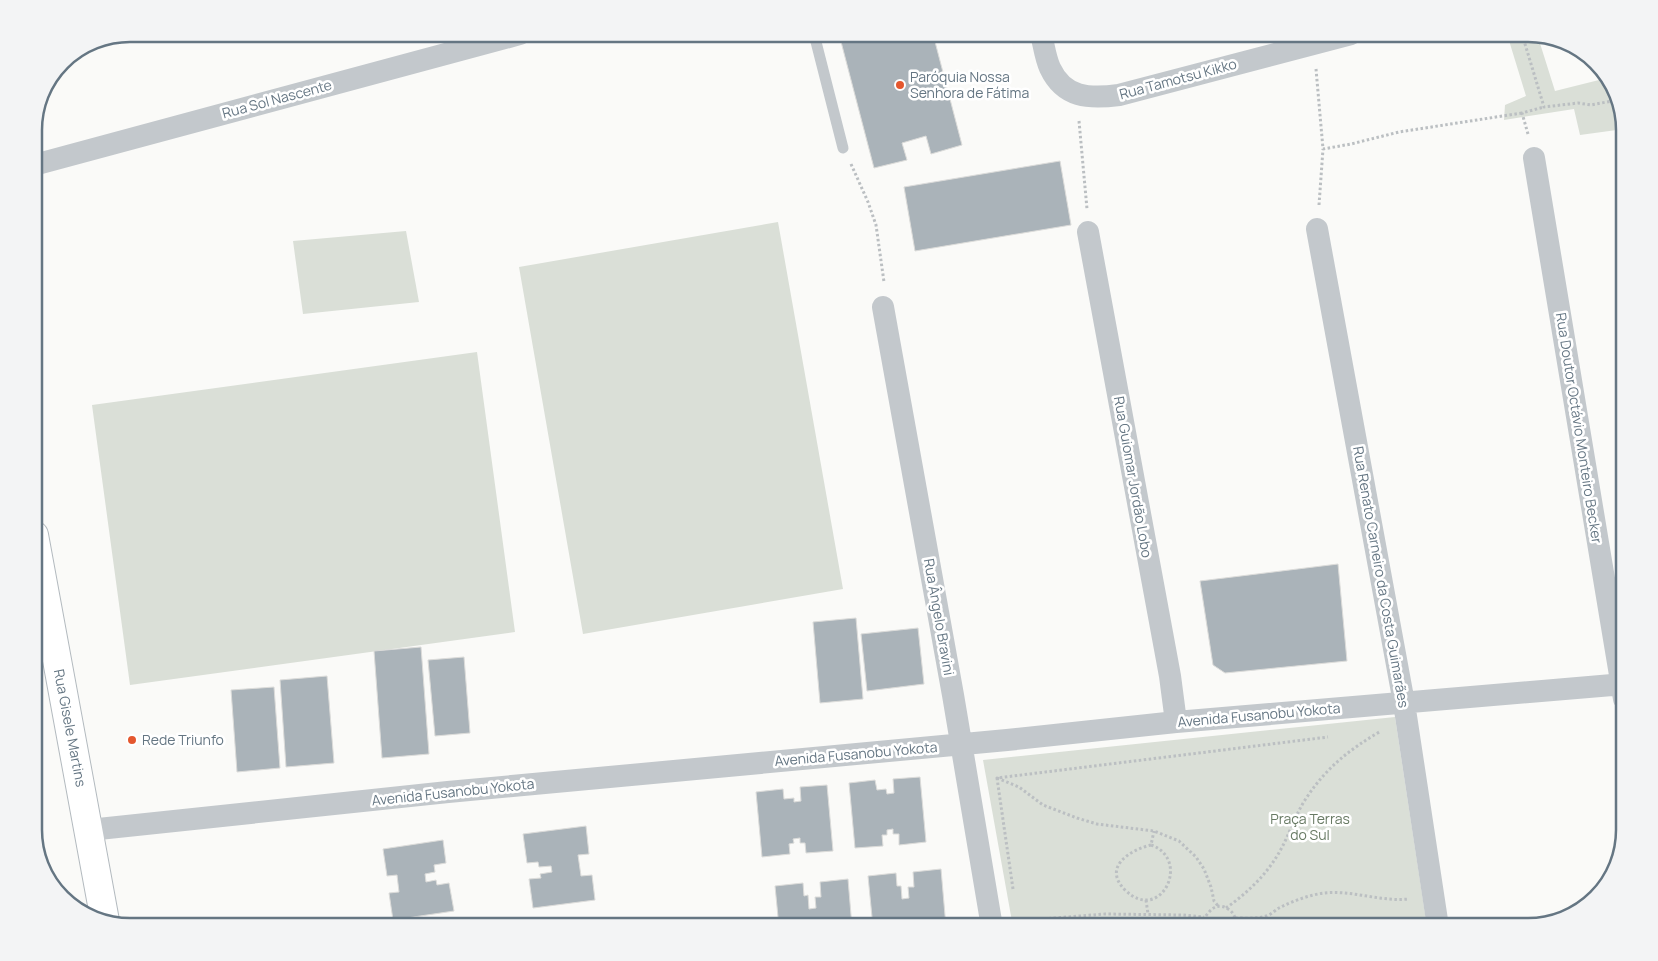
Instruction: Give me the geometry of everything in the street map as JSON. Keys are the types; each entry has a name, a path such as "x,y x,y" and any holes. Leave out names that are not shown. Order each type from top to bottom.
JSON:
{"street":[{"name":"Rua Sol Nascente","path":"43,163 490,42"},
{"path":"1043,42 1050,67 1061,85 1077,95"},
{"name":"Rua Tamotsu Kikko","path":"1077,95 1097,98 1119,95 1321,42"},
{"name":"Rua Doutor Octávio Monteiro Becker","path":"1534,158 1616,646"},
{"name":"Rua Renato Carneiro da Costa Guimarães","path":"1317,229 1404,703 1437,918"},
{"name":"Rua Guiomar Jordão Lobo","path":"1088,232 1170,676 1176,722"},
{"name":"Rua Ângelo Bravini","path":"883,307 990,918"},
{"name":"Rua Gisele Martins","path":"43,583 104,915"},
{"name":"Avenida Fusanobu Yokota","path":"89,830 448,792 1176,722 1404,703 1616,689"}],"lane":[{"path":"816,42 843,148"}],"path":[{"path":"1524,42 1544,107"},
{"path":"1314,44 1323,149 1317,229"},
{"path":"1077,95 1088,232"},
{"path":"1323,149 1399,132 1522,113 1544,107 1578,103 1592,105 1611,101"},
{"path":"1522,113 1534,158"},
{"path":"843,148 868,202 876,225 885,289 883,307"},
{"path":"1373,731 1383,730"},
{"path":"1383,730 1385,739"},
{"path":"1226,908 1249,891 1277,857 1297,812 1316,783 1344,754 1383,730"},
{"path":"997,778 1334,736"},
{"path":"997,778 1019,787 1043,805 1077,818 1097,824 1154,832 1179,841 1196,856 1204,869 1214,901 1219,907"},
{"path":"997,778 1014,894"},
{"path":"1151,845 1154,832"},
{"path":"1151,845 1160,848 1171,867 1171,875 1165,890 1160,896 1151,901 1133,896 1125,889 1119,882 1118,872 1124,858 1138,848 1151,845"},
{"path":"1055,918 1105,914 1183,914 1204,917 1207,912 1219,907 1226,908 1236,918 1254,918 1269,915 1284,905 1301,898 1322,894 1360,894 1395,900 1409,898 1411,908"},
{"path":"1146,900 1148,914"},
{"path":"1017,914 1018,918"}],"green space":[{"path":"1509,42 1540,43 1555,91 1599,80 1613,107 1615,130 1580,135 1574,109 1504,120 1505,105 1526,96"},
{"path":"778,222 843,589 583,634 519,267"},
{"path":"406,231 419,302 303,314 293,241"},
{"path":"477,352 515,632 130,685 92,405"},
{"name":"Praça Terras do Sul","path":"1395,717 1426,918 1011,918 983,760"}],"building":[{"name":"Paróquia Nossa Senhora de Fátima","path":"841,42 935,42 962,145 931,154 926,136 902,143 907,160 874,168"},
{"path":"1060,161 1071,225 915,251 904,187"},
{"path":"1338,564 1347,661 1225,673 1213,665 1200,581"},
{"path":"856,618 863,699 820,703 813,622"},
{"path":"918,628 924,684 867,691 861,634"},
{"path":"421,647 429,754 382,758 374,651"},
{"path":"464,657 470,733 435,736 428,660"},
{"path":"327,676 334,763 286,767 280,680"},
{"path":"274,687 280,768 237,772 231,690"},
{"path":"920,777 926,842 899,845 899,834 893,834 893,829 887,830 887,835 882,835 883,846 855,848 849,783 875,780 877,790 886,789 887,794 894,793 893,779"},
{"path":"827,785 833,851 806,853 805,843 800,843 800,838 793,839 794,843 789,844 790,854 762,857 756,792 783,789 784,799 794,798 794,802 801,801 800,787"},
{"path":"586,826 589,854 578,855 581,876 592,875 595,900 533,908 529,879 541,878 540,874 552,872 551,866 539,867 538,862 527,863 523,834"},
{"path":"443,840 446,863 434,865 435,872 425,874 426,882 436,880 437,885 449,883 454,911 407,918 393,918 389,893 399,892 397,875 387,876 383,849"},
{"path":"941,869 945,918 872,918 868,876 896,873 897,886 901,886 902,899 909,898 908,887 914,887 913,872"},
{"path":"848,879 851,918 778,918 775,886 803,883 804,896 808,895 809,909 816,908 815,897 821,897 820,882"}],"place":[{"name":"Paróquia Nossa Senhora de Fátima","path":"900,85"},
{"name":"Rede Triunfo","path":"132,740"}]}
